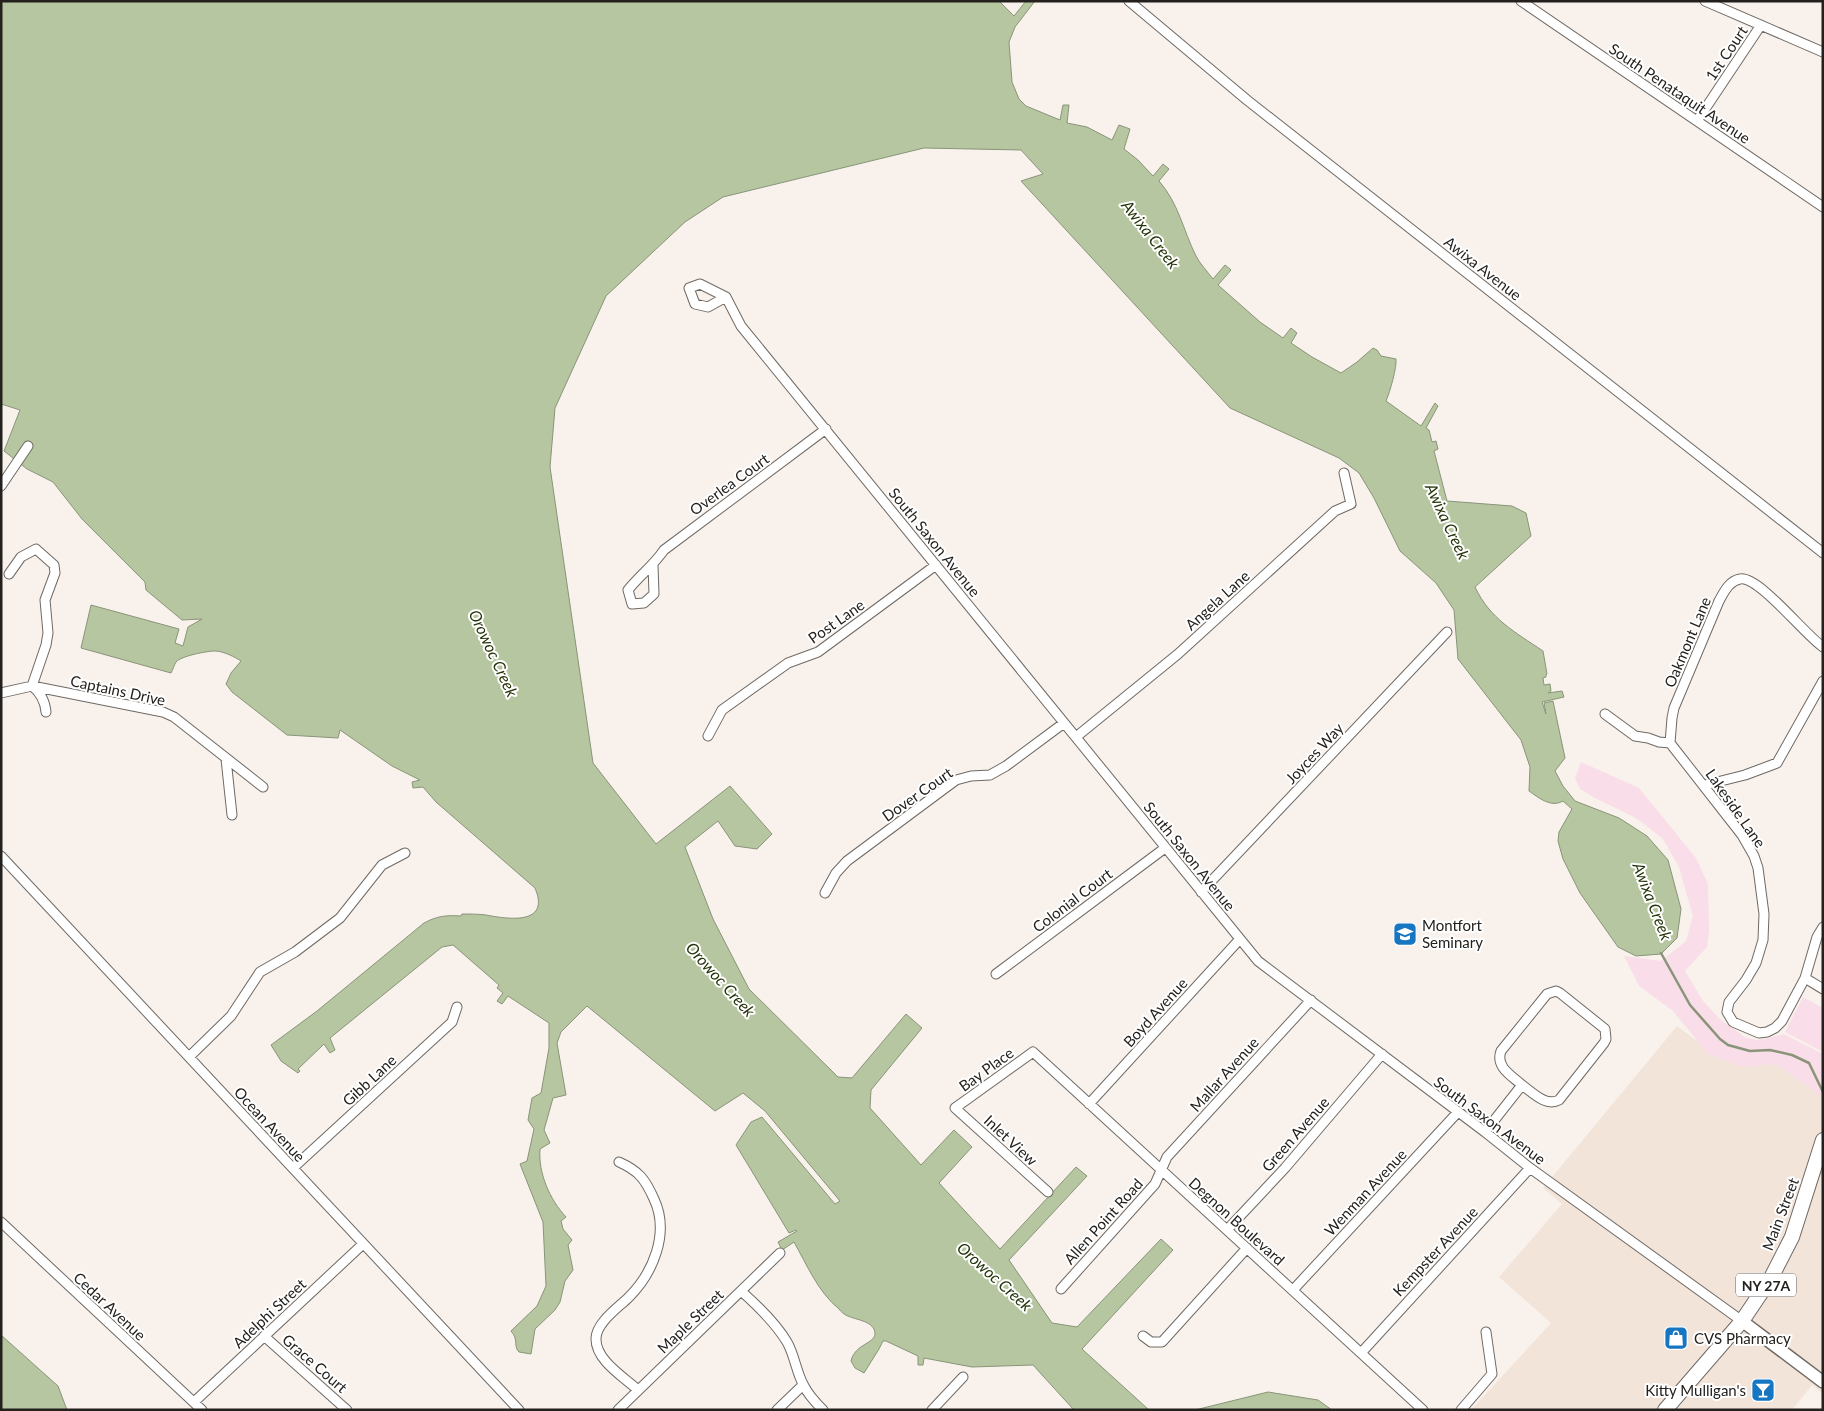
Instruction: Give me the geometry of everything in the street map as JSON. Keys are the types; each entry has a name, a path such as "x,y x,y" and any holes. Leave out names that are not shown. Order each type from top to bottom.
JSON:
{"main road":[{"name":"Main Street","path":"1665,1410 1742,1322 1771,1278 1792,1237 1823,1140"}],"street":[{"name":"Awixa Avenue","path":"1129,1 1257,108 1823,553"},
{"name":"South Penataquit Avenue","path":"1521,1 1823,207"},
{"path":"1705,1 1823,52"},
{"name":"1st Court","path":"1697,121 1761,25"},
{"name":"South Saxon Avenue","path":"726,297 741,326 1258,961 1530,1168 1742,1322"},
{"name":"Overlea Court","path":"653,565 664,550 826,429"},
{"path":"1,486 28,446"},
{"name":"Angela Lane","path":"1076,737 1178,654 1335,511 1351,504 1344,473"},
{"path":"9,574 21,557 36,550 54,565 54,573 45,600 48,633 46,646 32,686 39,692 45,704 46,712"},
{"name":"Post Lane","path":"708,736 722,710 788,663 818,652 936,565"},
{"name":"Oakmont Lane","path":"1670,742 1674,708 1719,601 1728,586 1735,581 1741,578 1748,580 1765,591 1800,628 1823,647"},
{"name":"Joyces Way","path":"1201,892 1447,632"},
{"path":"1705,785 1765,769 1777,763 1823,681"},
{"name":"Captains Drive","path":"1,693 32,686 163,712 174,717 263,787"},
{"path":"1606,714 1635,736 1659,742 1670,742"},
{"name":"Dover Court","path":"825,893 836,873 847,861 956,780 990,774 1006,766 1064,723"},
{"name":"Lakeside Lane","path":"1670,742 1742,835 1754,856 1758,868 1764,914 1764,928 1760,951 1746,980 1729,1002 1728,1012 1730,1017 1733,1022 1749,1030 1760,1033 1768,1032 1782,1021 1805,978"},
{"path":"226,759 232,815"},
{"name":"Colonial Court","path":"996,974 1165,848"},
{"path":"189,1057 231,1016 260,972 295,952 340,918 382,865 405,852"},
{"name":"Ocean Avenue","path":"1,856 519,1410"},
{"path":"1823,927 1817,937 1805,978 1823,989"},
{"name":"Boyd Avenue","path":"1089,1104 1240,939"},
{"path":"1556,991 1602,1025 1605,1029 1606,1038 1559,1100 1554,1103 1543,1101 1522,1086 1502,1068 1500,1063 1501,1050 1546,994 1556,991"},
{"name":"Mallar Avenue","path":"1161,1170 1167,1157 1311,1000"},
{"name":"Gibb Lane","path":"293,1168 452,1022 457,1006"},
{"name":"Degnon Boulevard","path":"1032,1052 1423,1410"},
{"name":"Bay Place","path":"955,1108 1032,1052"},
{"name":"Green Avenue","path":"1227,1230 1285,1168 1382,1054"},
{"path":"1485,1132 1522,1086"},
{"name":"Inlet View","path":"955,1108 1048,1192"},
{"name":"Wenman Avenue","path":"1293,1290 1458,1112"},
{"path":"619,1162 634,1169 647,1185 657,1205 660,1224 659,1244 653,1263 644,1280 610,1315 601,1326 596,1337 598,1351 638,1390"},
{"name":"Kempster Avenue","path":"1361,1353 1530,1168"},
{"name":"Allen Point Road","path":"1061,1289 1155,1184 1161,1170"},
{"name":"Cedar Avenue","path":"1,1222 202,1410"},
{"name":"Adelphi Street","path":"194,1402 363,1244"},
{"path":"1143,1336 1150,1342 1162,1342 1246,1248"},
{"name":"Maple Street","path":"618,1410 780,1253"},
{"path":"741,1291 776,1325 788,1343 803,1385 823,1410"},
{"path":"1742,1322 1823,1382"},
{"path":"1461,1410 1492,1374 1486,1332"},
{"name":"Grace Court","path":"264,1336 347,1410"},
{"path":"932,1410 963,1377"},
{"path":"777,1410 803,1385"}],"shaded area":[{"path":"1581,762 1639,788 1696,858 1708,884 1709,931 1707,947 1685,971 1703,1001 1721,1020 1746,1038 1758,1040 1784,1034 1823,1054 1823,1089 1821,1096 1776,1064 1743,1067 1708,1054 1673,1011 1639,986 1624,956 1661,961 1686,941 1693,916 1679,867 1663,839 1636,818 1580,789 1575,778"},
{"path":"1803,997 1823,1008 1823,1052 1785,1032"},
{"path":"1677,1026 1719,1057 1768,1055 1823,1092 1823,1394 1812,1385 1792,1410 1471,1410 1551,1323 1499,1277 1562,1204 1543,1188"}],"water":[{"name":"Orowoc Creek","path":"1,1 999,1 1014,16 1026,1 1035,1 1015,27 1009,42 1012,82 1019,99 1026,106 1060,120 1063,105 1069,105 1067,123 1087,127 1112,140 1119,125 1130,129 1124,149 1153,176 1163,164 1169,169 1159,181 1176,208 1191,246 1200,262 1213,279 1225,265 1231,270 1218,285 1260,322 1283,338 1291,328 1297,333 1291,343 1341,373 1373,348 1381,356 1396,359 1393,380 1386,401 1421,426 1435,403 1438,406 1426,428 1429,430 1432,442 1436,441 1438,449 1434,451 1447,501 1512,506 1526,513 1531,536 1475,587 1488,608 1504,624 1543,651 1547,674 1543,678 1544,685 1550,684 1551,691 1548,693 1562,691 1564,697 1542,702 1546,714 1544,703 1553,701 1565,758 1555,771 1563,786 1575,801 1619,818 1647,836 1668,860 1681,909 1677,938 1661,954 1636,956 1618,947 1580,893 1563,859 1558,841 1559,832 1572,809 1563,801 1550,803 1529,791 1530,767 1521,740 1458,659 1454,610 1436,583 1400,551 1374,498 1359,473 1339,458 1230,408 1021,181 1043,174 1021,150 924,148 723,197 685,222 606,296 555,408 550,467 593,763 656,844 730,786 772,834 757,849 735,846 718,821 685,847 713,919 749,989 838,1077 852,1078 906,1014 922,1028 871,1090 870,1108 921,1165 954,1130 972,1147 939,1183 1000,1249 1076,1167 1087,1176 1009,1260 1052,1323 1077,1327 1161,1239 1173,1250 1082,1349 1149,1410 1074,1410 1033,1365 972,1367 924,1358 923,1365 918,1365 918,1356 886,1341 883,1341 864,1373 855,1368 851,1361 853,1355 874,1337 874,1330 869,1324 844,1314 825,1295 794,1242 782,1250 778,1242 797,1231 789,1233 736,1145 751,1122 762,1117 835,1204 840,1201 765,1111 743,1093 715,1111 587,1006 561,1032 557,1043 566,1095 553,1098 544,1130 550,1143 540,1149 541,1167 546,1186 555,1203 566,1217 561,1221 563,1229 572,1240 568,1245 573,1270 565,1281 560,1302 555,1310 535,1329 531,1354 519,1352 516,1347 515,1337 511,1331 537,1306 546,1286 543,1222 520,1164 527,1161 534,1129 528,1120 532,1098 541,1093 549,1048 549,1023 508,996 502,1004 497,1001 503,993 497,988 499,985 453,945 442,947 330,1038 335,1050 330,1053 324,1044 298,1069 300,1071 298,1073 281,1061 271,1045 317,1011 424,923 437,917 461,916 462,914 505,918 524,917 532,914 537,909 538,900 535,888 436,802 423,787 413,788 412,782 420,780 392,766 340,730 338,738 287,735 232,692 226,684 231,673 241,661 236,658 218,651 194,654 176,662 171,673 81,648 91,605 179,629 175,643 183,646 188,627 202,619 182,620 146,590 145,582 82,519 53,482 27,469 4,451 20,410 1,404"},
{"path":"1,1335 58,1386 67,1410 1,1410"},
{"path":"1268,1392 1318,1400 1332,1410 1195,1410"}],"waterway":[{"name":"Awixa Creek","path":"1661,953 1690,1005 1720,1039 1728,1045 1750,1051 1770,1050 1792,1055 1809,1063 1823,1092"}],"place":[{"name":"Montfort Seminary","path":"1405,934"},
{"name":"CVS Pharmacy","path":"1676,1338"},
{"name":"Kitty Mulligan's","path":"1763,1390"}]}
